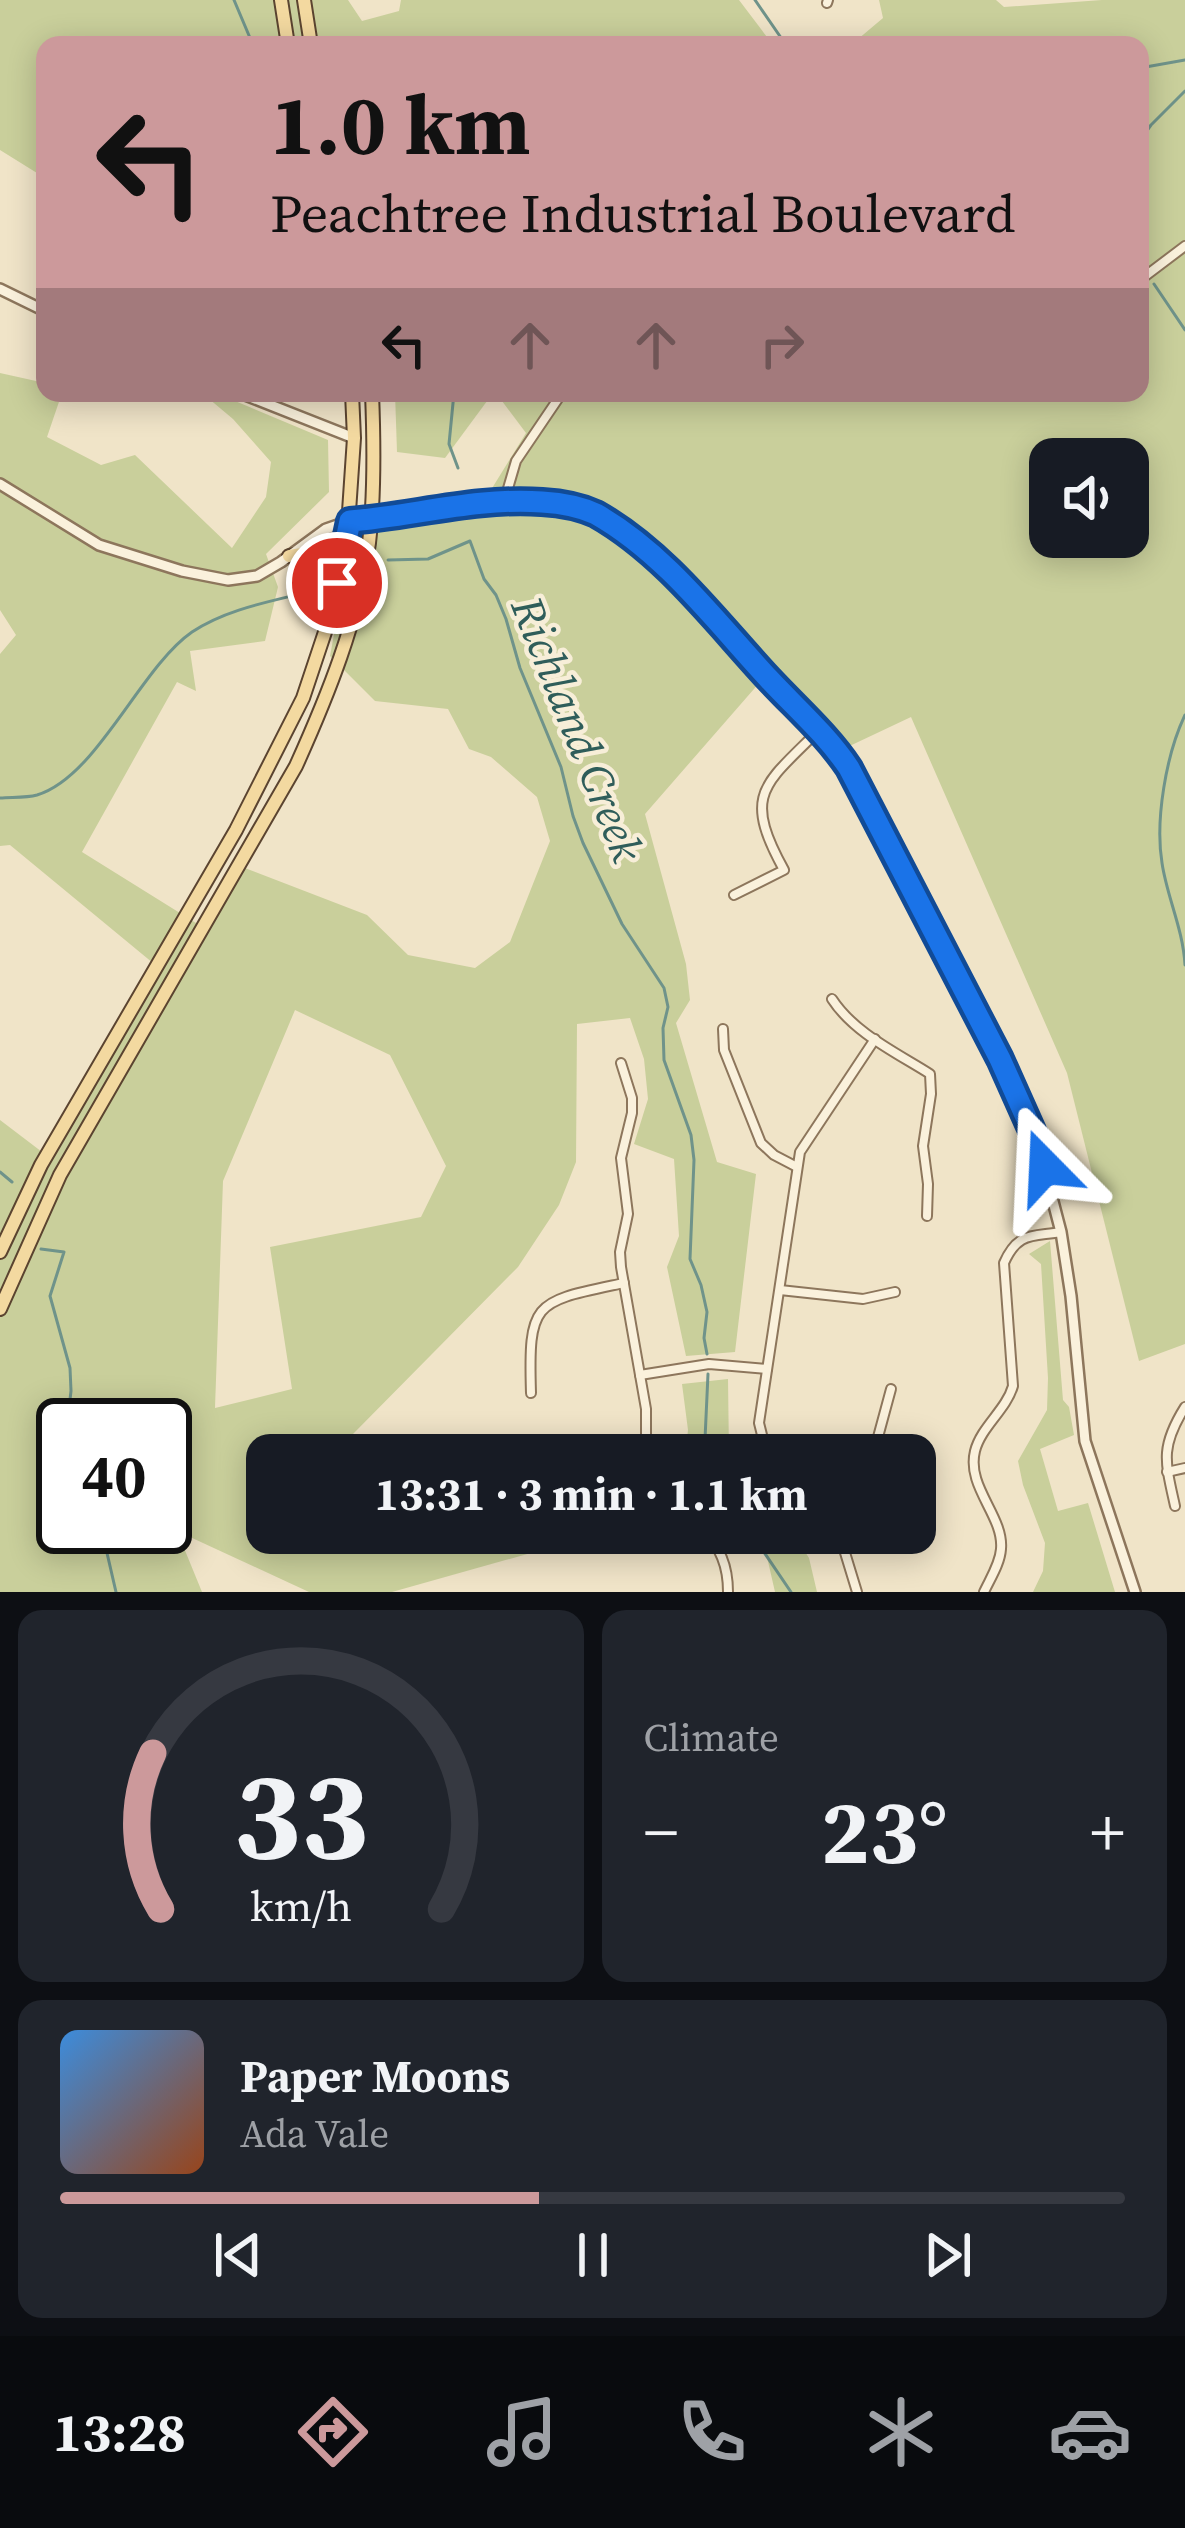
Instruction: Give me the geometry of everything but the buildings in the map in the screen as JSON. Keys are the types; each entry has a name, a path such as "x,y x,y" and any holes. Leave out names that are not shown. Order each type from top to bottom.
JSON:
{"main road":[{"path":"281,0 287,36"},
{"path":"304,0 310,36"},
{"path":"0,1252 41,1165 236,830 303,698 328,623 350,521 352,402"},
{"path":"0,1309 60,1175 296,766 323,704 349,629 368,544 372,402"},
{"path":"289,556 309,552 326,560 338,578"},
{"path":"184,919 202,929"}],"street":[{"path":"1149,273 1185,246"},
{"path":"0,289 36,307"},
{"path":"263,402 354,438"},
{"path":"504,502 516,461 556,402"},
{"path":"0,484 99,545 228,580 256,576 326,530 350,521 504,502 543,502 590,511 615,526 687,589 835,747 849,768 1000,1059 1038,1144 1061,1232 1085,1442 1135,1592"},
{"path":"734,895 784,870 765,833 763,796 773,776 818,731"},
{"path":"832,999 841,1013 930,1074 923,1146 928,1216"},
{"path":"723,1029 724,1050 761,1143 796,1167"},
{"path":"762,1434 759,1423 800,1152 875,1039"},
{"path":"621,1064 632,1113 621,1157 628,1214 620,1252 646,1434"},
{"path":"984,1592 1002,1546 976,1476 975,1450 1013,1386 1004,1263 1023,1239 1061,1232"},
{"path":"531,1393 529,1340 535,1319 559,1297 624,1283"},
{"path":"779,1290 863,1299 895,1292"},
{"path":"640,1375 710,1364 767,1369"},
{"path":"879,1434 891,1389"},
{"path":"1175,1505 1166,1445 1185,1407"},
{"path":"1167,1472 1185,1468"},
{"path":"721,1554 728,1592"},
{"path":"845,1554 857,1592"}],"green space":[{"path":"0,0 348,0 362,21 399,11 401,0 739,0 766,36 36,36 36,172 0,150"},
{"path":"879,0 996,0 1004,7 1185,0 1185,1344 1139,1361 1067,1073 911,717 839,751 767,674 645,814 686,964 690,1000 676,1023 717,1162 756,1174 735,1352 686,1356 667,1267 679,1236 674,1159 634,1144 648,1099 644,1059 630,1018 577,1024 576,1162 559,1205 518,1267 353,1434 246,1434 246,1554 527,1554 392,1592 309,1592 192,1538 192,1398 36,1398 36,1554 186,1554 202,1592 0,1592 0,1120 46,1155 159,968 10,845 0,846 0,654 16,635 0,610 0,373 36,381 36,402 59,402 47,437 101,465 135,455 232,548 266,497 271,462 213,402 237,402 328,440 329,492 266,554 278,587 265,641 190,651 196,691 177,682 82,852 204,928 237,865 367,915 408,955 475,968 510,942 550,841 537,797 491,757 469,749 448,709 375,701 330,656 353,532 486,498 526,433 503,402 1149,402 1149,36 862,36 883,18","holes":["295,1010 390,1055 446,1166 421,1217 270,1247 292,1389 215,1408 223,1181"]},
{"path":"395,402 486,402 445,458 397,452"},
{"path":"1050,1241 1063,1400 1069,1407 1074,1435 1040,1449 1058,1511 1088,1503 1115,1592 1033,1592 1043,1571 1045,1543 1018,1461 1047,1410 1041,1264 1029,1254"},
{"path":"728,1379 729,1434 688,1434 682,1384"},
{"path":"765,1554 806,1554 817,1592 775,1592"}],"waterway":[{"path":"234,0 249,36"},
{"path":"755,0 780,36"},
{"name":"Richland Creek","path":"1149,66 1185,60"},
{"path":"1149,128 1185,91"},
{"path":"1154,284 1185,330"},
{"name":"Richland Creek","path":"453,402 449,444 458,468"},
{"name":"Richland Creek","path":"388,560 428,559 470,541 506,619 520,668 561,767 583,843 622,924 664,988 668,1007 664,1060 691,1135 694,1160 690,1259 707,1312 707,1354"},
{"path":"0,798 37,795 79,767 154,670 192,632 236,611 316,590"},
{"path":"1185,715 1168,768 1160,827 1162,863 1185,965"},
{"path":"0,1172 12,1182"},
{"path":"41,1249 64,1252 50,1296 70,1368 70,1398"},
{"name":"Richland Creek","path":"705,1434 708,1374"},
{"path":"107,1554 116,1592"},
{"name":"Richland Creek","path":"765,1554 791,1592"}],"route":[{"path":"337,583 350,521 504,502 543,502 590,511 644,548 835,747 849,768 1000,1059 1045,1167"}]}
